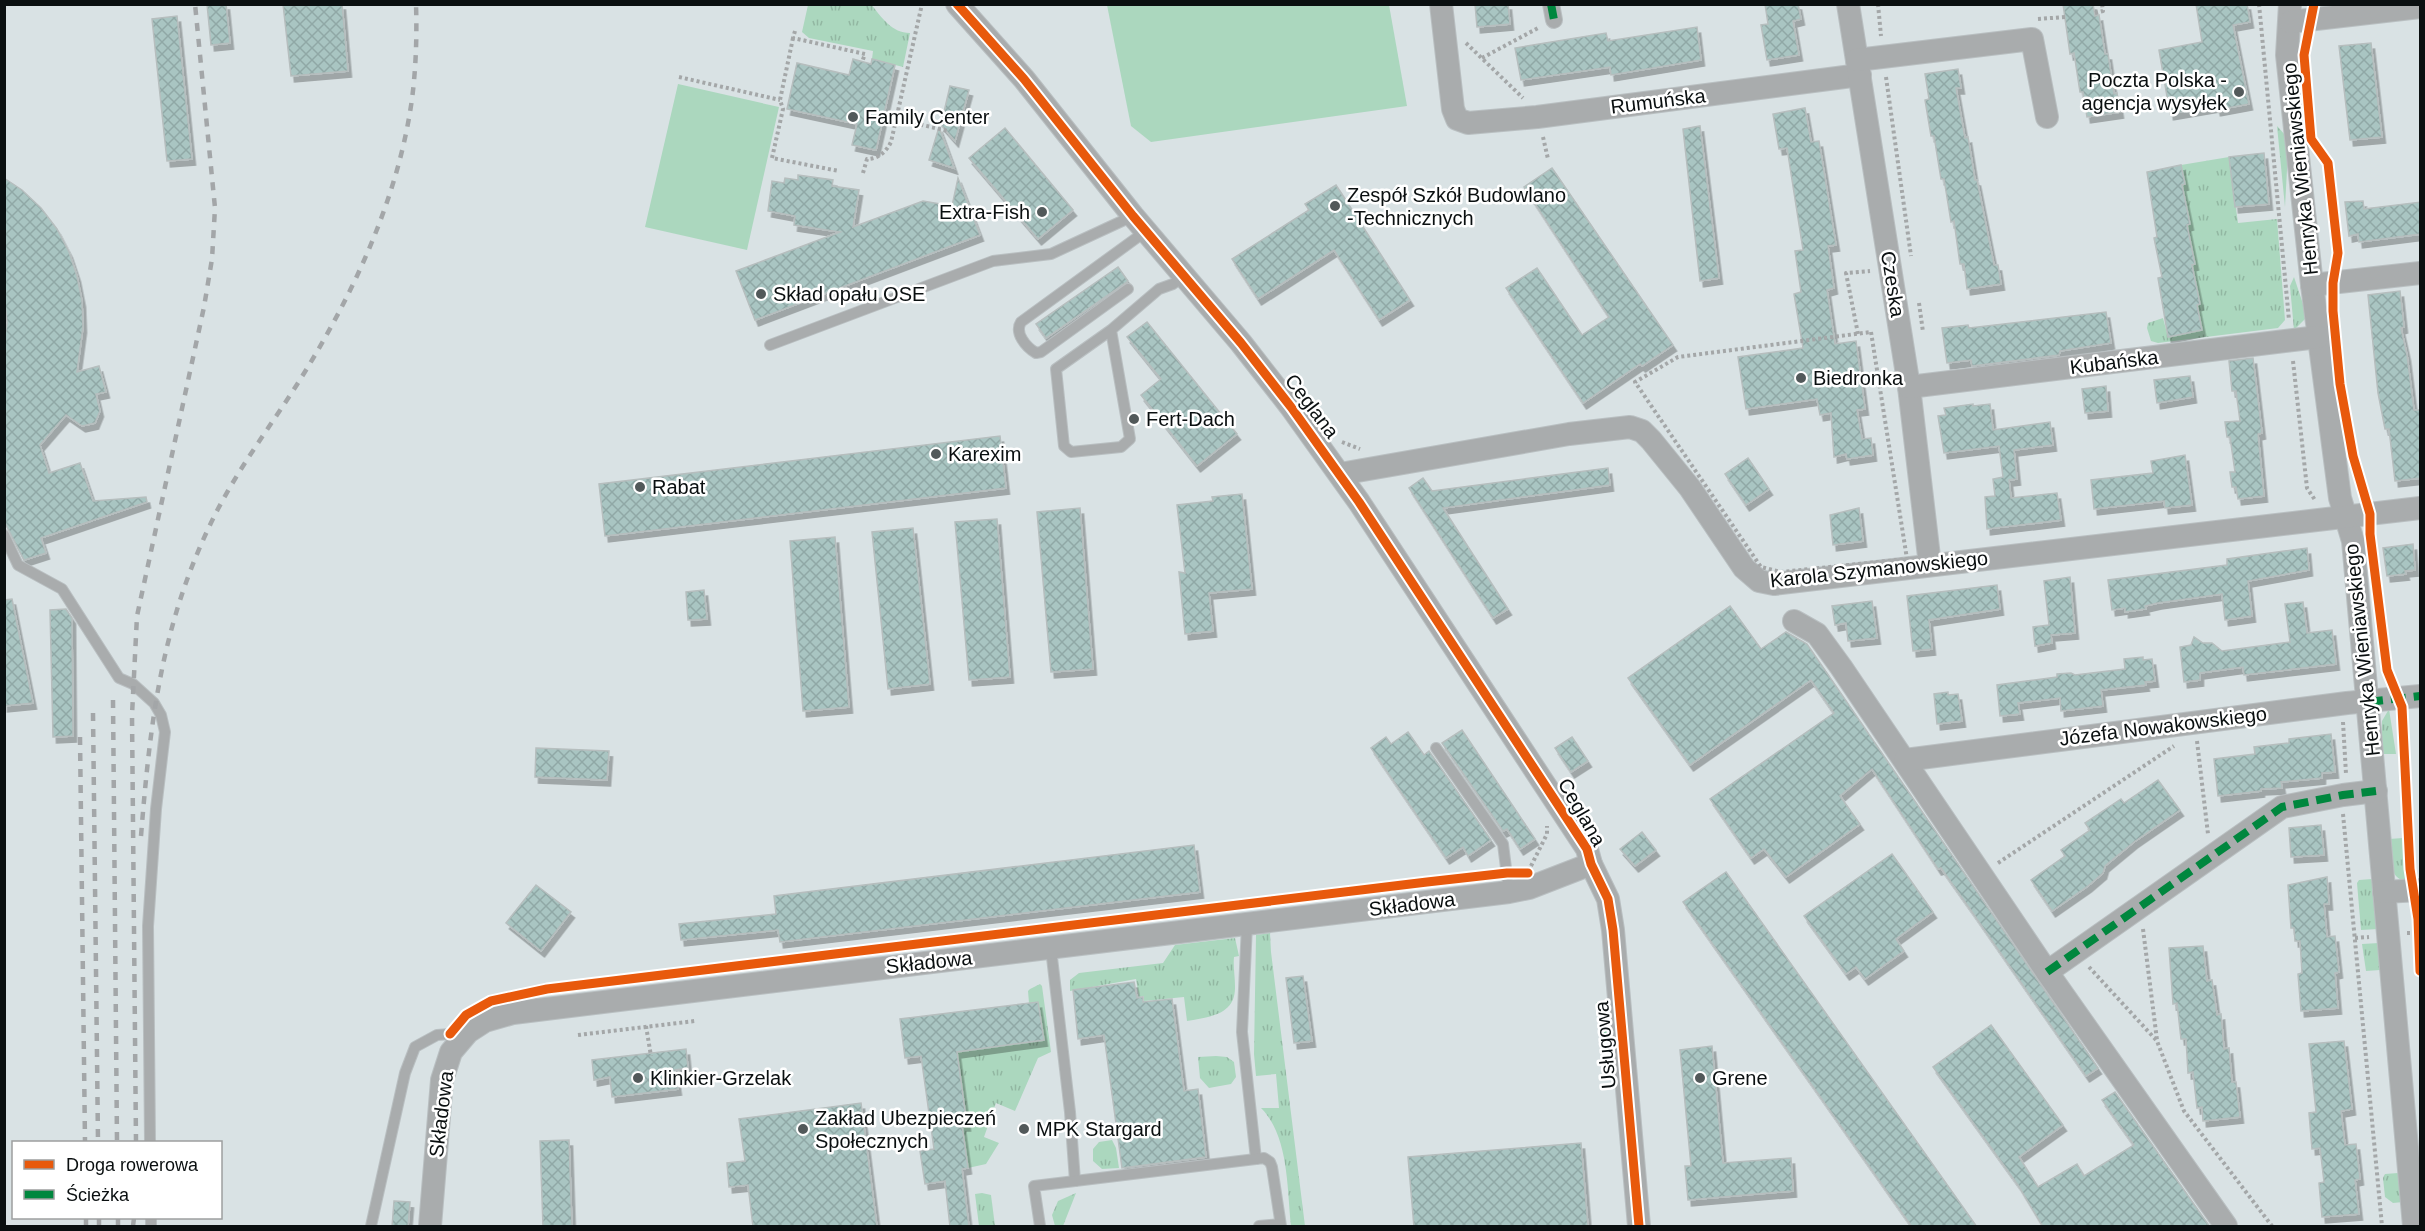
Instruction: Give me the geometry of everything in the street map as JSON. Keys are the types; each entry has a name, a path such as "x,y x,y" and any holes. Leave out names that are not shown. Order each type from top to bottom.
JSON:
{"street":[{"name":"Ceglana","path":"957,4 1024,79 1291,406 1340,474 1573,826 1587,849 1591,864"},
{"name":"Rumuńska","path":"1441,4 1453,109 1457,119 1468,123 1537,117 2032,39 2047,117"},
{"name":"Czeska","path":"1848,4 1909,387 1940,564"},
{"path":"2290,13 2421,7"},
{"name":"Henryka Wieniawskiego","path":"2290,13 2287,55 2318,337 2340,498 2353,541 2414,1227"},
{"path":"2312,285 2421,273"},
{"name":"Kubańska","path":"1909,387 2318,337"},
{"name":"Karola Szymanowskiego","path":"1340,474 1569,434 1630,427 1641,431 1651,440 1690,488 1744,568 1759,581 1774,584 2421,508"},
{"path":"1794,621 1817,634 1905,760 2047,972 2226,1227"},
{"name":"Józefa Nowakowskiego","path":"1905,760 2421,696"},
{"path":"2047,972 2282,807 2343,795 2376,792"},
{"name":"Składowa","path":"430,1227 442,1080 451,1052 468,1032 485,1021 513,1013 1509,892 1529,888 1591,864"},
{"name":"Usługowa","path":"1591,864 1608,899 1613,930 1639,1227"},
{"path":"2384,892 2421,890"}],"lane":[{"path":"1128,289 1041,352 1031,351 1018,333 1021,322 1140,223"},
{"path":"770,345 993,261 1051,254 1140,223"},
{"path":"1111,330 1130,439 1121,447 1071,452 1064,446 1056,369 1111,330 1159,289 1173,284 1184,276"},
{"path":"4,535 18,565 62,589 119,678 140,690 154,703 161,715 165,732 156,809 148,926 150,1141"},
{"path":"1436,748 1503,844 1509,892"},
{"path":"1247,925 1242,1032 1256,1159"},
{"path":"1051,949 1070,1112 1075,1181"},
{"path":"371,1227 405,1073 415,1047 437,1035 468,1032"},
{"path":"1040,1227 1034,1186 1264,1158 1270,1162 1280,1225 1259,1227"}],"path":[{"path":"863,173 867,159 873,159 888,148 897,119 922,4"},
{"path":"2094,13 2103,11 2102,4"},
{"path":"2259,4 2307,488 2317,502 2322,520"},
{"path":"1482,58 1552,12"},
{"path":"795,31 780,100 783,109 772,158 839,171"},
{"path":"1461,37 1530,104 1536,103 1537,117 1548,159"},
{"path":"793,38 865,54 862,62"},
{"path":"679,77 780,100"},
{"path":"743,99 745,92"},
{"path":"897,119 948,131"},
{"path":"1858,334 1846,273 1870,271"},
{"path":"1871,332 1907,559 1781,572 1761,567 1635,382 1678,357 1858,334 1871,332"},
{"path":"2334,718 2345,716 2342,724 2346,780 2342,803 2382,1227"},
{"path":"2197,734 2209,842"},
{"path":"1992,867 2182,742"},
{"path":"1528,873 1547,834 1546,818"},
{"path":"2140,907 2157,1041 2184,1111 2272,1227"},
{"path":"2075,952 2157,1041"},
{"path":"578,1035 695,1021"},
{"path":"646,1026 651,1056"}],"green space":[{"path":"871,4 893,28 910,33 903,67 872,59 873,51 809,38 802,32 808,5"},
{"path":"1107,5 1389,5 1407,106 1151,142 1131,126"},
{"path":"678,84 779,107 747,250 645,227"},
{"path":"2277,126 2286,136 2288,151 2285,207"},
{"path":"2229,157 2238,223 2277,219 2285,320 2278,328 2158,343 2151,341 2147,328 2148,323 2163,318 2168,337 2202,330 2197,305 2200,303 2192,265 2195,264 2187,225 2190,224 2182,185 2185,184 2181,165"},
{"path":"2294,277 2306,318 2294,330 2290,286"},
{"path":"2389,709 2396,754 2382,754 2382,721"},
{"path":"2403,838 2407,882 2396,876 2390,858 2389,839"},
{"path":"2372,879 2378,929 2361,930 2357,883 2359,880"},
{"path":"1270,933 1305,1226 1291,1226 1282,1148 1277,1133 1261,1108 1279,1108 1276,1074 1256,1076 1254,1054 1256,935"},
{"path":"1235,938 1239,956 1234,957 1234,996 1226,1009 1213,1016 1187,1021 1184,997 1144,1001 1144,996 1139,997 1136,979 1070,991 1070,980 1079,973 1163,963 1175,945"},
{"path":"2379,943 2380,970 2366,971 2362,944"},
{"path":"1040,984 1051,1052 1038,1058 1015,1111 996,1103 984,1137 999,1143 986,1164 968,1168 962,1125 967,1124 957,1052 1043,1040 1038,1002 1029,1003 1028,991"},
{"path":"1198,1057 1227,1057 1234,1062 1236,1077 1231,1084 1209,1088 1200,1078"},
{"path":"1112,1140 1116,1148 1119,1168 1102,1169 1093,1161 1093,1149 1099,1142"},
{"path":"2398,1173 2403,1202 2393,1203 2385,1197 2383,1178 2385,1174"},
{"path":"1076,1193 1063,1226 1055,1226 1052,1215 1058,1201"},
{"path":"975,1194 991,1195 995,1226 979,1226"}],"building":[{"path":"207,4 226,4 230,43 211,45"},
{"path":"283,4 342,4 348,71 291,76"},
{"path":"1475,4 1508,4 1510,24 1477,27"},
{"path":"1765,4 1798,4 1801,19 1793,21 1799,55 1767,60 1761,25 1768,24"},
{"path":"2063,4 2093,4 2095,16 2099,15 2105,54 2108,54 2114,94 2117,93 2120,112 2087,117 2083,92 2080,92 2074,53 2070,54"},
{"path":"2196,4 2247,4 2250,22 2233,25 2249,104 2217,110 2216,106 2170,114 2159,50 2202,42"},
{"path":"177,16 192,159 167,161 152,19"},
{"path":"1697,27 1701,60 1611,75 1610,67 1521,80 1515,48 1606,33 1608,41"},
{"path":"2371,43 2382,137 2350,140 2339,46"},
{"name":"Family Center","path":"853,59 871,64 872,59 895,65 876,150 852,145 857,124 787,109 797,63 849,75"},
{"path":"1958,69 1961,88 1956,88 1965,138 1968,137 1994,265 1998,265 2001,284 1967,289 1964,264 1960,264 1954,221 1951,222 1944,179 1941,179 1925,100 1929,99 1925,74"},
{"path":"950,86 969,90 955,141 941,125"},
{"path":"1805,108 1811,142 1819,141 1836,245 1828,246 1834,288 1827,290 1835,344 1856,341 1865,409 1857,410 1862,439 1871,438 1873,455 1847,459 1846,454 1834,457 1831,413 1820,415 1817,399 1746,409 1738,357 1803,348 1794,294 1801,292 1795,251 1803,250 1787,148 1779,149 1773,114"},
{"path":"1700,126 1719,278 1700,281 1683,129"},
{"path":"939,127 954,168 929,160"},
{"path":"1005,128 1073,210 1038,239 969,158"},
{"path":"2264,153 2269,204 2235,207 2229,157"},
{"path":"2181,165 2185,184 2182,185 2190,224 2187,225 2195,264 2192,265 2200,304 2197,305 2202,330 2168,337 2158,278 2162,277 2154,238 2157,237 2147,172"},
{"path":"1552,168 1673,345 1642,366 1640,364 1583,403 1506,288 1537,268 1582,335 1609,317 1524,187"},
{"path":"798,175 833,180 832,186 859,190 853,227 923,201 952,206 958,178 980,235 755,320 736,271 840,232 794,225 795,216 768,211 772,181 784,183 785,178 798,180"},
{"path":"4,178 22,190 41,208 57,229 69,252 82,301 83,327 77,372 99,366 106,392 96,394 100,411 95,423 82,426 66,415 40,445 49,473 80,463 93,501 146,497 147,502 41,538 46,553 24,560 4,521 4,340 7,323 4,294"},
{"path":"1336,185 1410,300 1379,320 1334,250 1258,299 1232,259 1309,210 1305,204"},
{"path":"2363,201 2364,209 2421,202 2421,234 2359,242 2358,234 2349,236 2345,202"},
{"path":"1118,267 1128,281 1046,338 1036,324"},
{"path":"2400,291 2404,327 2401,328 2414,410 2421,410 2421,478 2395,481 2389,429 2385,429 2378,393 2368,295"},
{"path":"2106,312 2111,343 2060,351 2059,355 1972,366 1971,360 1947,363 1942,328 1968,325 1969,328"},
{"path":"1147,322 1237,434 1197,466 1141,395 1161,379 1127,337"},
{"path":"2253,358 2262,433 2258,434 2264,496 2238,499 2236,487 2232,487 2230,472 2235,472 2230,437 2227,437 2225,422 2240,421 2236,391 2232,391 2229,361"},
{"path":"2190,376 2193,397 2157,403 2154,380"},
{"path":"2106,386 2108,411 2085,413 2082,389"},
{"path":"1973,404 1973,406 1990,404 1993,430 2050,422 2053,445 2014,450 2017,479 2009,480 2011,498 2057,493 2061,520 1987,529 1985,497 1995,496 1993,479 2003,477 1999,446 1944,453 1938,416 1946,415 1944,408"},
{"path":"1000,436 1006,488 605,536 599,484"},
{"path":"2185,455 2192,505 2165,508 2164,501 2094,509 2091,480 2153,473 2151,461"},
{"path":"1748,458 1769,489 1746,505 1725,474"},
{"path":"1608,468 1610,485 1443,508 1508,609 1493,618 1409,488 1423,478 1432,491"},
{"path":"1242,494 1252,589 1209,593 1213,631 1185,634 1179,572 1185,573 1177,505 1213,501 1212,497"},
{"path":"1080,508 1093,669 1051,672 1037,512"},
{"path":"1859,508 1863,541 1833,545 1830,515"},
{"path":"997,519 1010,677 969,680 955,522"},
{"path":"913,528 930,684 888,689 872,532"},
{"path":"835,537 849,707 803,711 790,541"},
{"path":"2413,544 2415,570 2405,571 2406,574 2387,576 2383,548"},
{"path":"2307,548 2309,570 2248,581 2252,616 2225,620 2222,594 2158,603 2145,606 2146,609 2125,612 2125,608 2112,610 2108,580 2227,565 2227,559"},
{"path":"2070,577 2075,633 2051,635 2052,643 2035,646 2033,627 2049,625 2044,581"},
{"path":"1997,585 2000,609 1929,620 1932,649 1913,651 1907,596"},
{"path":"704,590 707,619 688,620 686,592"},
{"path":"12,599 33,703 4,706 4,600"},
{"path":"1872,601 1877,638 1848,641 1846,623 1835,625 1832,606"},
{"path":"2303,602 2307,633 2332,630 2336,664 2244,675 2243,667 2200,673 2200,680 2184,682 2180,647 2191,645 2194,637 2203,643 2212,643 2222,651 2290,642 2285,604"},
{"path":"1730,606 1761,649 1786,632 1807,644 2098,1068 2086,1076 1941,868 1938,869 1872,769 1840,796 1860,824 1786,877 1764,849 1751,858 1710,799 1834,713 1811,680 1690,765 1628,678"},
{"path":"66,609 72,618 73,736 53,737 50,610"},
{"path":"2143,657 2143,660 2152,659 2155,681 2145,682 2146,685 2101,690 2103,706 2061,711 2060,698 2018,703 2020,714 2000,716 1997,685 2057,677 2057,674 2075,675 2125,669 2124,659"},
{"path":"1948,692 1948,695 1958,694 1962,721 1937,724 1934,694"},
{"path":"1462,730 1535,839 1520,849 1507,829 1503,831 1442,743"},
{"path":"1408,732 1424,755 1429,751 1491,840 1468,856 1463,847 1446,858 1371,748 1386,737 1391,744"},
{"path":"2331,734 2335,772 2322,773 2322,778 2281,782 2282,788 2218,796 2214,759 2255,754 2254,747 2289,743 2289,739"},
{"path":"1572,737 1588,761 1571,772 1555,748"},
{"path":"536,748 609,751 607,780 535,777"},
{"path":"2158,780 2180,810 2134,842 2105,866 2103,873 2088,886 2052,911 2031,880 2065,856 2061,850 2090,830 2085,823 2121,799 2124,803"},
{"path":"2321,825 2324,855 2291,857 2289,828"},
{"path":"1642,832 1656,850 1635,866 1620,849"},
{"path":"1194,845 1200,892 780,942 778,930 681,940 679,924 776,914 774,896"},
{"path":"1892,854 1933,912 1896,939 1904,951 1865,979 1856,967 1846,974 1804,916"},
{"path":"1726,872 1977,1227 1912,1227 1683,902"},
{"path":"2327,877 2329,904 2324,904 2327,937 2335,936 2339,972 2335,973 2338,1008 2301,1011 2298,974 2302,973 2300,941 2295,941 2294,928 2291,928 2288,885"},
{"path":"536,885 571,912 541,951 506,923"},
{"path":"2203,946 2207,981 2212,980 2217,1015 2221,1014 2224,1049 2229,1048 2232,1082 2236,1082 2240,1117 2203,1121 2202,1107 2197,1108 2193,1072 2188,1073 2186,1039 2181,1039 2177,1003 2173,1004 2169,948"},
{"path":"1303,976 1312,1041 1294,1043 1286,978"},
{"path":"1134,982 1137,998 1143,997 1143,1002 1172,999 1184,1091 1198,1089 1206,1157 1122,1168 1104,1035 1078,1039 1073,990"},
{"path":"1038,1002 1044,1040 957,1052 967,1125 962,1125 968,1168 962,1169 969,1227 950,1227 945,1181 925,1184 920,1151 934,1149 921,1056 905,1058 900,1019"},
{"path":"1991,1025 2063,1125 2019,1157 2038,1187 2077,1164 2084,1176 2134,1145 2102,1100 2115,1092 2210,1227 2043,1227 2018,1185 1933,1067"},
{"path":"2344,1041 2352,1109 2341,1111 2345,1145 2356,1144 2360,1179 2355,1180 2359,1214 2322,1217 2319,1183 2324,1182 2320,1148 2312,1149 2309,1113 2316,1112 2309,1044"},
{"path":"1712,1046 1723,1163 1791,1158 1793,1191 1688,1200 1685,1166 1691,1166 1680,1050"},
{"path":"686,1049 688,1068 675,1070 678,1089 612,1097 610,1077 594,1080 592,1060"},
{"path":"861,1103 877,1227 753,1227 748,1185 729,1187 727,1163 745,1161 739,1119"},
{"path":"569,1140 572,1227 543,1227 540,1141"},
{"path":"1581,1143 1588,1227 1414,1227 1408,1157"},
{"path":"394,1201 410,1202 408,1227 392,1227"}],"railway":[{"path":"136,1141 132,715 137,616 204,307 212,259 215,208 195,4"},
{"path":"141,836 160,677 180,601 193,563 219,506 318,350 337,317 370,247 396,174 405,137 414,76 416,4"},
{"path":"113,700 117,1141"},
{"path":"93,713 98,1141"},
{"path":"80,737 85,1141"},
{"path":"86,1219 86,1226"},
{"path":"99,1219 99,1226"},
{"path":"118,1219 118,1226"},
{"path":"133,1226 134,1219"}],"marked path":[{"path":"1551,4 1554,20"},
{"path":"2368,702 2420,696"},
{"path":"2047,972 2282,807 2376,791"},
{"path":"1600,1002 1610,1063"}],"cycle path":[{"path":"957,4 1024,79 1133,216 1241,343 1291,407 1359,502 1587,849 1591,864 1608,899 1613,930 1639,1226"},
{"path":"2314,4 2304,55 2311,139 2328,163 2338,253 2333,283 2333,311 2340,384 2353,456 2370,514 2370,534 2387,670 2402,707 2410,869 2418,919 2420,971"},
{"path":"450,1034 466,1015 491,1001 547,989 1427,882 1507,873 1528,873"}],"place":[{"name":"Poczta Polska - agencja wysyłek","path":"2239,92"},
{"name":"Family Center","path":"853,117"},
{"name":"Zespół Szkół Budowlano -Technicznych","path":"1335,206"},
{"name":"Extra-Fish","path":"1042,212"},
{"name":"Skład opału OSE","path":"761,294"},
{"name":"Biedronka","path":"1801,378"},
{"name":"Fert-Dach","path":"1134,419"},
{"name":"Karexim","path":"936,454"},
{"name":"Rabat","path":"640,487"},
{"name":"Klinkier-Grzelak","path":"638,1078"},
{"name":"Grene","path":"1700,1078"},
{"name":"Zakład Ubezpieczeń Społecznych","path":"803,1129"},
{"name":"MPK Stargard","path":"1024,1129"}]}
